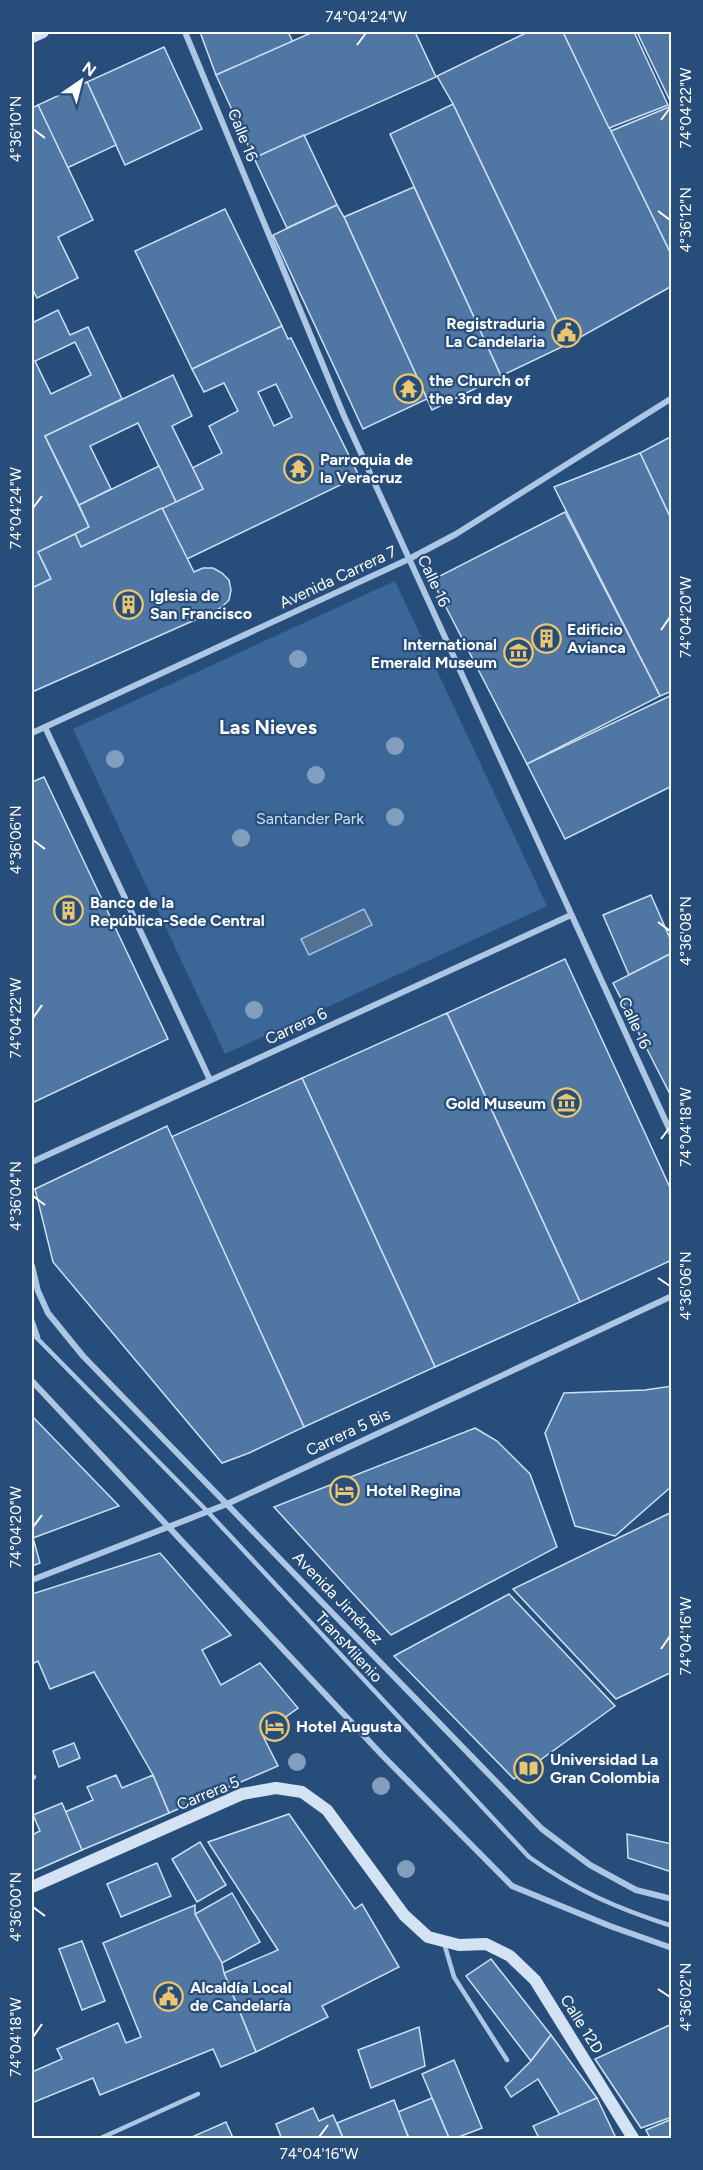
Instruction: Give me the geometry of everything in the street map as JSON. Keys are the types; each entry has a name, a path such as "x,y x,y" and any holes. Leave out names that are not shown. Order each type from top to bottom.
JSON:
{"street":[{"path":"32,37 43,32"},
{"name":"Calle 16","path":"186,32 339,405 672,1135"},
{"name":"Avenida Carrera 7","path":"32,733 409,559 456,534 672,398"},
{"path":"45,727 210,1080"},
{"name":"Carrera 6","path":"32,1162 571,915"},
{"name":"Avenida Jiménez","path":"32,1266 38,1291 48,1313 83,1356 542,1829 590,1865 636,1890 672,1899"},
{"name":"Carrera 5 Bis","path":"32,1580 227,1504 672,1296"},
{"path":"32,1381 382,1755 512,1886 610,1926 672,1948"},
{"name":"Carrera 5","path":"32,1887 242,1794 276,1788 302,1792 327,1810 404,1915 428,1937 459,1945 486,1944"},
{"name":"Calle 12D","path":"486,1944 510,1956 535,1980 633,2139"}],"lane":[{"name":"TransMilenio","path":"32,1320 39,1340"},
{"name":"TransMilenio","path":"32,1333 207,1511 529,1857 553,1874 605,1903 672,1926"},
{"path":"443,1941 453,1977 507,2060"},
{"path":"101,2139 198,2094"}],"green space":[{"name":"Santander Park","path":"395,581 547,906 225,1054 73,729"}],"shaded area":[{"path":"364,909 372,925 309,955 301,939"}],"building":[{"path":"200,32 288,32 293,42 216,75"},
{"path":"313,32 415,32 436,77 254,158 216,75"},
{"path":"528,32 563,32 672,256 672,286 568,344 453,104 437,76"},
{"path":"563,32 634,32 668,105 609,128"},
{"path":"672,32 672,105 638,34"},
{"path":"164,47 202,129 125,165 87,82"},
{"path":"87,82 116,145 67,168 38,105"},
{"path":"453,104 568,344 501,376 390,134"},
{"path":"38,105 93,220 58,237 78,278 37,298 32,288 32,108"},
{"path":"669,107 672,113 672,256 611,131"},
{"path":"304,135 337,205 287,228 254,158"},
{"path":"414,187 501,376 432,410 344,217"},
{"path":"337,205 427,399 363,429 273,235"},
{"path":"225,209 282,326 192,369 135,251"},
{"path":"58,310 70,335 88,327 122,399 45,436 89,527 38,552 51,579 32,588 32,323","holes":["75,342 91,375 51,394 35,361"]},
{"path":"282,326 288,339 291,338 359,476 187,559 162,508 203,489 192,468 222,453 209,426 238,411 224,383 204,392 192,369","holes":["276,384 292,417 274,426 258,392"]},
{"path":"173,375 192,416 172,426 203,489 176,502 138,423 90,446 111,489 79,505 45,436"},
{"path":"672,436 672,521 640,453"},
{"path":"640,453 672,521 672,691 660,696 554,487"},
{"path":"159,466 176,502 81,547 75,534 89,527 79,505"},
{"name":"Iglesia de San Francisco","path":"162,508 194,572 203,568 213,568 222,573 229,580 231,590 229,600 213,612 32,692 32,588 51,579 38,552 75,534 81,547"},
{"name":"Edificio Avianca","path":"565,512 660,696 527,764 432,580"},
{"path":"672,695 672,786 565,839 527,764"},
{"name":"Banco de la República-Sede Central","path":"44,777 168,1039 32,1103 32,782"},
{"path":"651,895 672,943 672,953 629,975 603,915"},
{"path":"672,953 672,1093 670,1094 613,983"},
{"path":"565,959 672,1192 672,1260 580,1302 447,1013"},
{"path":"447,1013 580,1302 435,1367 302,1078"},
{"path":"302,1078 435,1367 304,1427 171,1137"},
{"path":"167,1126 304,1427 222,1463 53,1262 35,1189"},
{"path":"672,1386 672,1486 615,1536 575,1526 545,1433 564,1393 645,1390"},
{"path":"32,1416 119,1506 33,1538 40,1563 32,1566"},
{"path":"475,1428 497,1441 530,1474 557,1547 391,1635 274,1507"},
{"path":"672,1512 672,1672 616,1699 513,1589"},
{"path":"160,1553 231,1635 202,1650 221,1685 260,1663 298,1708 262,1734 278,1766 169,1813 153,1775 94,1672 50,1689 38,1661 32,1664 32,1594"},
{"path":"509,1594 615,1706 514,1779 394,1656"},
{"path":"74,1743 80,1758 59,1767 53,1751"},
{"path":"116,1775 122,1788 153,1775 169,1813 82,1850 65,1812 93,1800 87,1787"},
{"path":"62,1803 82,1850 32,1872 32,1835 40,1831 33,1815"},
{"path":"289,1814 355,1909 362,1904 399,1967 322,2006 328,2017 256,2052 224,1973 278,1950 208,1842"},
{"path":"627,1834 672,1844 672,1872 628,1858"},
{"path":"200,1842 226,1885 197,1902 172,1859"},
{"path":"157,1863 171,1896 121,1917 107,1884"},
{"path":"232,1893 260,1942 222,1963 195,1914"},
{"path":"195,1905 195,1914 222,1963 256,2052 221,2067 213,2049 100,2095 93,2078 32,2103 32,2072 62,2059 57,2049 118,2023 126,2043 141,2037 103,1943"},
{"path":"82,1941 105,2001 82,2010 59,1949"},
{"path":"491,1959 551,2035 531,2061 466,1976"},
{"path":"672,2024 672,2117 641,2128 595,2059"},
{"path":"419,2027 425,2066 371,2088 358,2050"},
{"path":"551,2035 597,2098 560,2115 538,2079 511,2097 505,2087 531,2061"},
{"path":"454,2060 482,2128 456,2138 449,2138 422,2074"},
{"path":"432,2098 449,2138 409,2138 398,2112"},
{"path":"597,2098 616,2138 539,2138 533,2126"},
{"path":"394,2100 408,2137 343,2138 337,2123"},
{"path":"313,2108 319,2121 333,2115 343,2138 277,2138 281,2137 276,2124"},
{"path":"672,2119 672,2138 650,2138 646,2130"},
{"path":"226,2122 233,2138 195,2138 194,2136"}],"place":[{"name":"Registraduria La Candelaria","path":"566,332"},
{"name":"the Church of the 3rd day","path":"408,389"},
{"name":"Parroquia de la Veracruz","path":"299,468"},
{"name":"Iglesia de San Francisco","path":"129,604"},
{"name":"Edificio Avianca","path":"546,638"},
{"name":"International Emerald Museum","path":"518,653"},
{"name":"Banco de la República-Sede Central","path":"69,911"},
{"name":"Gold Museum","path":"567,1103"},
{"name":"Hotel Regina","path":"345,1490"},
{"name":"Hotel Augusta","path":"275,1726"},
{"name":"Universidad La Gran Colombia","path":"529,1768"},
{"name":"Alcaldía Local de Candelaría","path":"169,1996"}],"district":[{"name":"Las Nieves","path":"268,727"}]}
